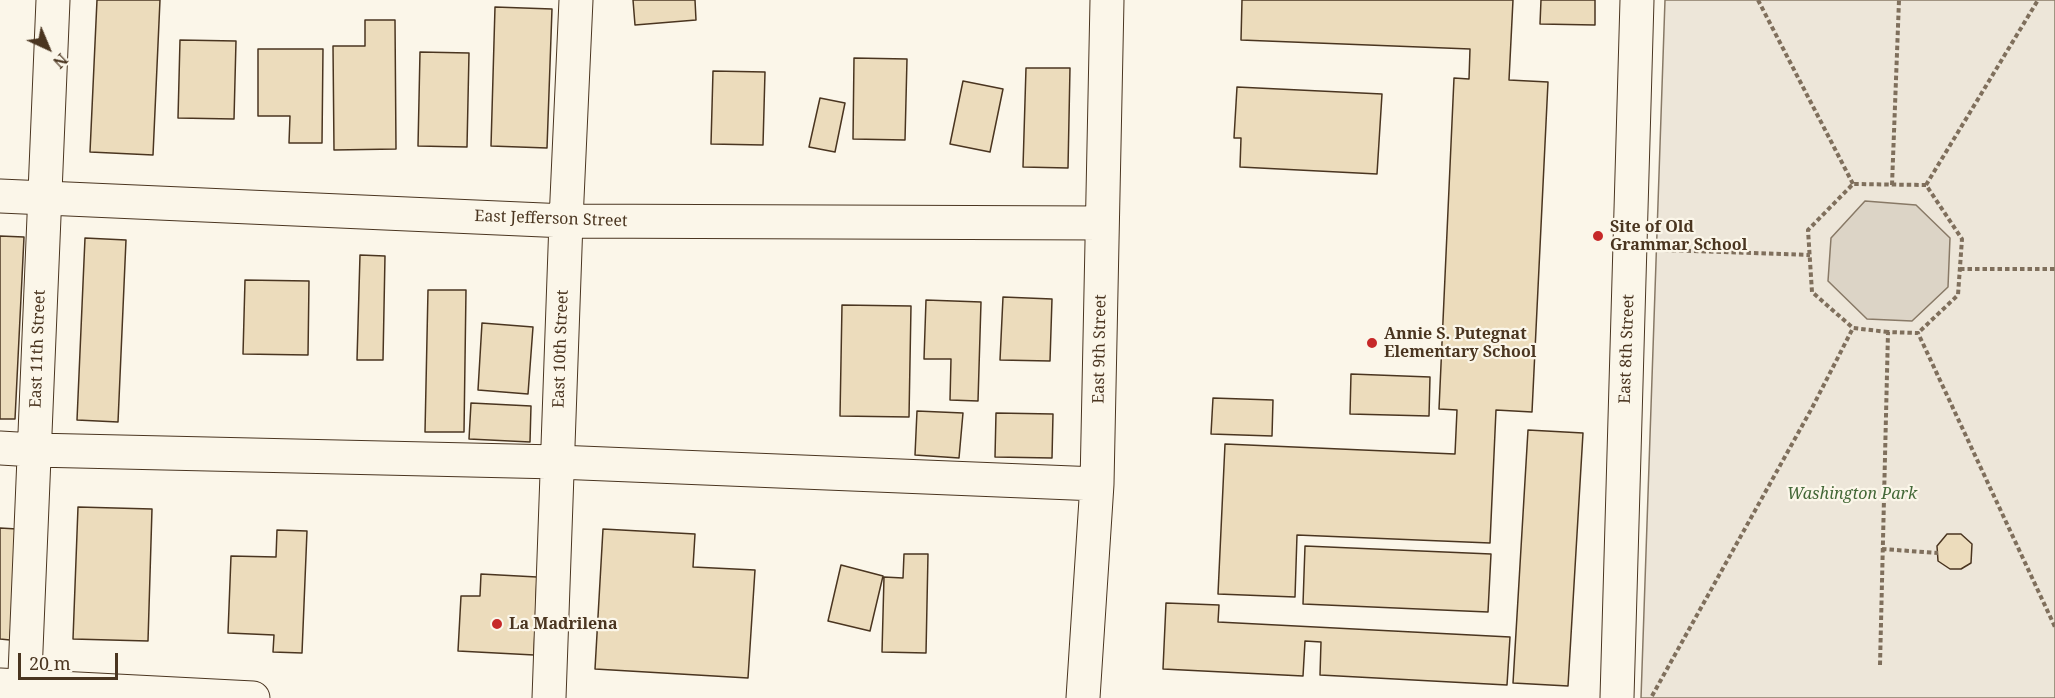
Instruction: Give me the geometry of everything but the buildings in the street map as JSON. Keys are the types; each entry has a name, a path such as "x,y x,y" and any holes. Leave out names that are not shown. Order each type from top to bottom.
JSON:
{"street":[{"name":"East 11th Street","path":"16,689 34,450 53,0"},
{"name":"East 10th Street","path":"549,698 576,0"},
{"name":"East 9th Street","path":"1083,698 1097,484 1107,0"},
{"name":"East 8th Street","path":"1617,698 1637,0"},
{"name":"East Jefferson Street","path":"0,196 566,222 1102,223"},
{"path":"0,448 557,462 1097,484"},
{"path":"16,689 253,698"}],"path":[{"path":"1758,0 1853,184"},
{"path":"1892,185 1899,0"},
{"path":"1926,185 2038,0"},
{"path":"1853,184 1926,185 1962,239 1958,295 1918,333 1853,328 1812,292 1808,230 1853,184"},
{"path":"1630,249 1810,255"},
{"path":"1960,269 2055,269"},
{"path":"1651,698 1812,408 1853,328"},
{"path":"1880,665 1888,332"},
{"path":"1918,333 2055,627"},
{"path":"1882,549 1938,553"}],"green space":[{"name":"Washington Park","path":"1665,0 2055,0 2055,698 1641,698"}],"shaded area":[{"path":"1865,201 1916,205 1950,238 1948,287 1912,321 1867,319 1828,281 1831,238"}],"place":[{"name":"Site of Old Grammar School","path":"1598,236"},
{"name":"Annie S. Putegnat Elementary School","path":"1372,343"},
{"name":"La Madrilena","path":"497,624"}]}
